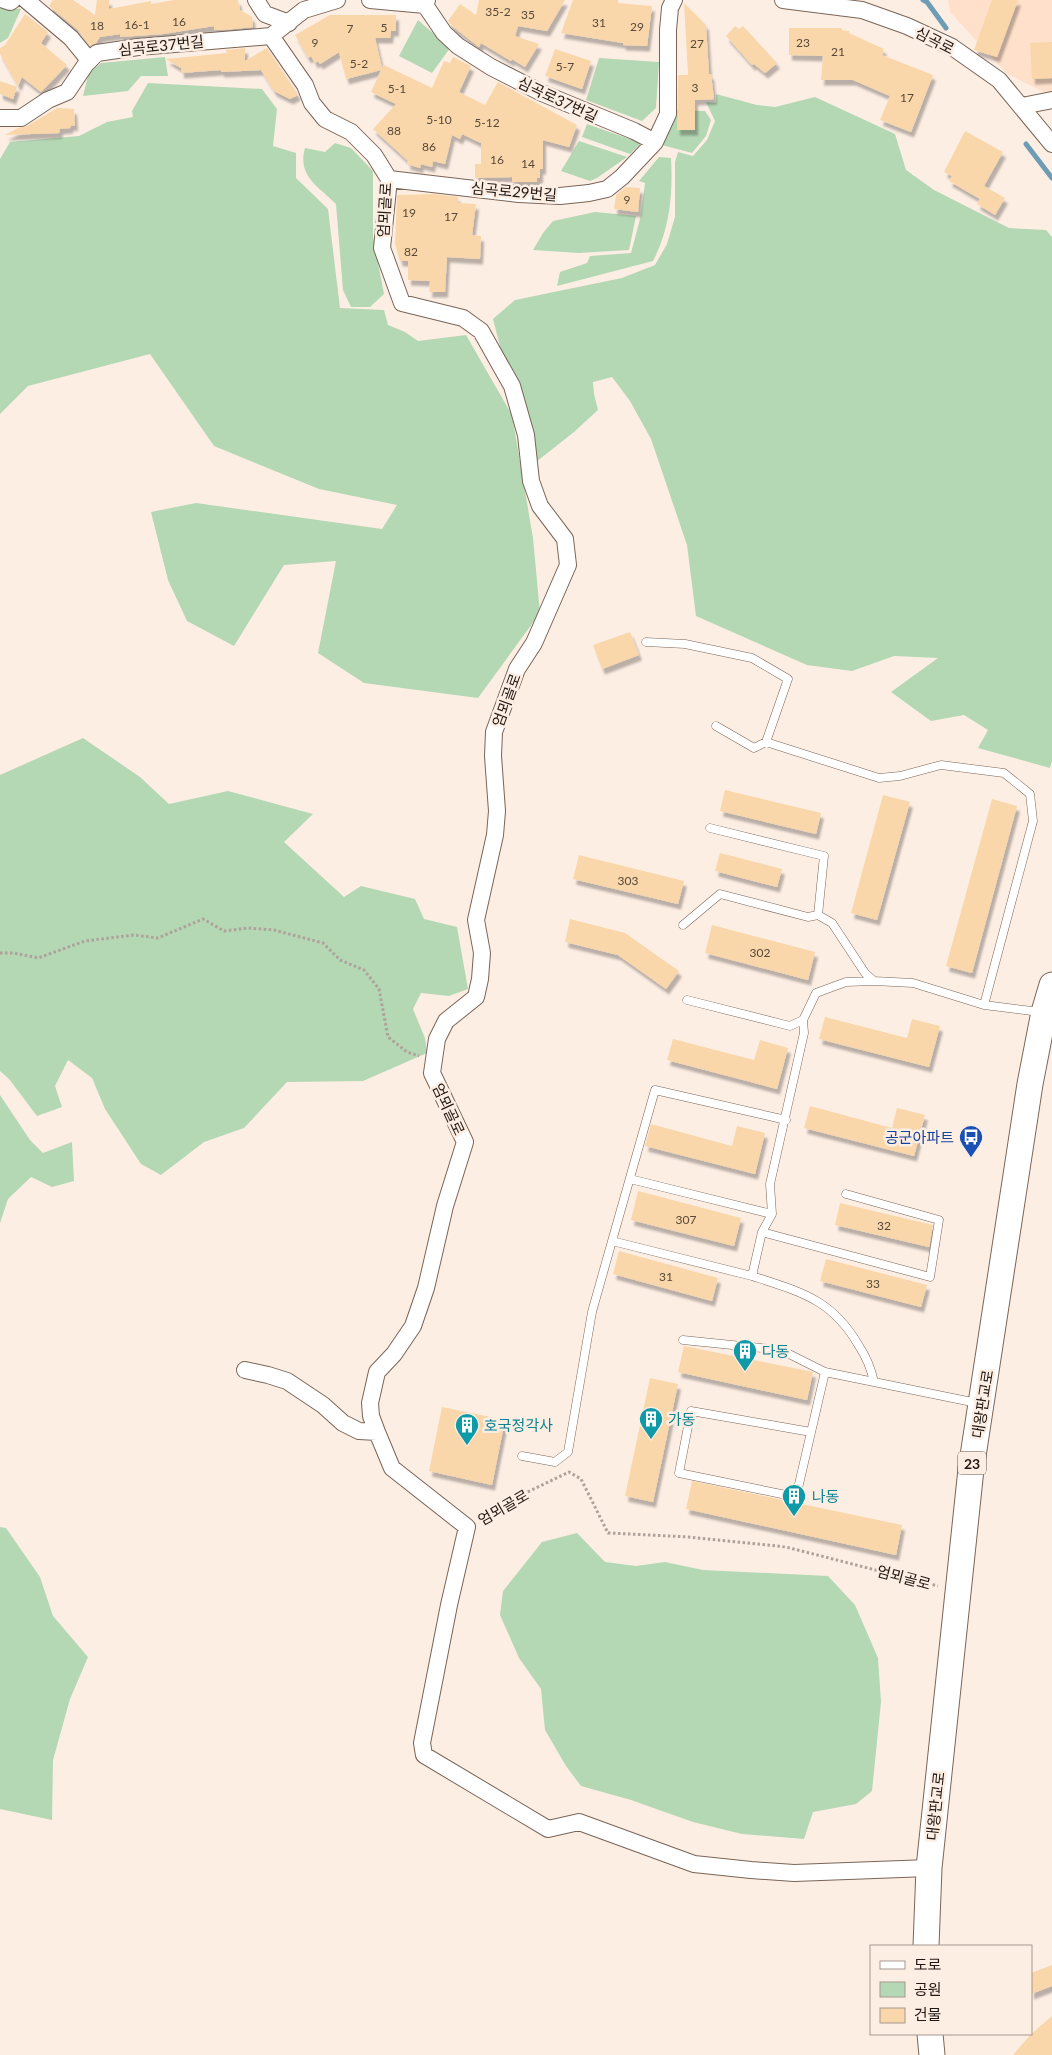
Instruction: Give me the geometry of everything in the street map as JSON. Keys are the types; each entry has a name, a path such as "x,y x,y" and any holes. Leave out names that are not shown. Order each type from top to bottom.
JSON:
{"main road":[{"name":"대왕판교로","path":"926,1945 929,1868 971,1469 1030,1084 1044,1012 1052,984"},
{"path":"930,2035 932,2055"}],"street":[{"path":"4,0 10,2 13,0"},
{"path":"0,118 21,118 48,100 67,92 89,60 71,38 26,0"},
{"path":"256,0 265,14 289,22"},
{"path":"271,36 304,10 337,0"},
{"name":"심곡로37번길","path":"370,0 426,3 444,33 458,46 491,67 542,93 634,131 655,142"},
{"name":"심곡로29번길","path":"388,180 519,194 560,196 607,189 622,177 655,142 668,114 668,30 670,8 674,0"},
{"name":"심곡로","path":"784,0 862,5 952,47 999,80 1052,144"},
{"name":"심곡로37번길","path":"89,60 97,53 138,47 271,36"},
{"name":"엄뫼골로","path":"271,36 305,85 312,103 325,119 351,132 374,155 388,180 382,248 402,303 463,318 481,331 512,386 526,435 531,481 540,506 564,539 568,565 534,643 517,670 494,732 493,756 497,810 495,835 476,920 482,954 480,979 476,997 446,1021 437,1039 432,1073 465,1142 445,1206 426,1288 413,1326 394,1354 377,1372 370,1403 377,1432 392,1468 467,1528"},
{"path":"1022,106 1052,100"},
{"path":"245,1370 287,1381 323,1405 343,1423 359,1431 377,1432"},
{"path":"467,1528 449,1605 422,1742 424,1755 548,1829 579,1822 694,1864 794,1873 929,1868"}],"lane":[{"path":"646,642 685,644 752,658 788,679 766,742 754,748 716,726"},
{"path":"766,742 879,778 900,776 941,765 1004,773 1030,794 1033,821 984,1005"},
{"path":"710,828 824,856 818,915"},
{"path":"683,925 720,894 808,917 818,915 832,923 865,973 874,981"},
{"path":"687,1000 790,1026 802,1020 816,993 846,982 874,981 913,983 984,1005 1044,1012"},
{"path":"752,1276 762,1232 772,1214 770,1184 786,1120 804,1033 802,1020"},
{"path":"522,1456 555,1462 568,1452 592,1312 655,1090 786,1120"},
{"path":"630,1179 772,1214"},
{"path":"762,1232 930,1277 939,1220 846,1194"},
{"path":"612,1241 752,1276 816,1300 835,1313 851,1331 871,1366 874,1382"},
{"path":"683,1340 781,1350 825,1372 982,1404"},
{"path":"811,1432 691,1411 679,1473 796,1497 825,1372"}],"path":[{"path":"0,953 14,953 38,958 85,941 134,935 158,938 203,919 224,931 248,928 274,930 323,943 340,960 364,970 379,989 388,1037 407,1052 434,1060"},
{"name":"엄뫼골로","path":"467,1528 511,1500 569,1472 581,1479 608,1533 689,1537 786,1547 957,1591"}],"shaded area":[{"path":"948,0 1052,0 1052,93 1046,93 1007,74 950,12"}],"green space":[{"path":"0,7 21,9 8,38 0,43"},
{"path":"418,20 450,48 432,73 399,56"},
{"path":"165,57 168,76 141,76 128,91 83,96 89,72 101,63"},
{"path":"599,58 659,62 656,108 642,121 586,100"},
{"path":"148,83 262,89 277,109 273,146 296,153 296,178 328,209 340,308 384,310 388,325 405,332 418,341 466,335 512,415 533,538 540,613 478,698 364,683 318,653 336,561 284,565 234,646 187,621 168,580 151,512 196,503 382,529 397,505 319,489 214,446 150,354 28,386 0,414 0,159 10,142 79,136 107,122 133,117 132,111"},
{"path":"716,94 757,105 775,107 815,97 895,134 906,170 934,190 1009,228 1046,230 1052,237 1052,761 1050,768 978,748 988,730 964,715 931,721 891,692 938,658 894,656 852,671 807,665 696,616 687,545 651,439 630,401 612,377 593,382 598,410 536,462 493,319 515,300 622,278 655,265 667,244 675,217 675,162 678,152 693,156 707,140 715,121 706,102 716,103"},
{"path":"675,110 705,111 711,120 706,136 692,153 662,145"},
{"path":"587,124 641,143 630,154 582,137"},
{"path":"579,141 627,157 590,181 561,171"},
{"path":"335,143 351,148 373,171 373,237 384,294 370,307 351,307 343,290 336,204 316,186 304,166 305,148 325,152"},
{"path":"659,157 671,158 671,198 667,224 653,261 557,286 560,272 587,263 590,256 631,253 640,219 645,183 639,181"},
{"path":"595,212 636,216 629,250 579,253 533,250 553,221"},
{"path":"83,738 140,777 169,804 228,791 313,814 284,842 344,897 361,886 415,899 424,919 457,927 468,989 449,996 421,993 413,1009 425,1038 427,1053 363,1081 287,1082 244,1128 204,1142 161,1175 141,1164 105,1109 92,1078 68,1060 55,1086 62,1107 37,1116 9,1079 0,1071 0,775"},
{"path":"0,1095 30,1140 43,1153 72,1142 74,1181 52,1187 31,1177 8,1199 0,1223"},
{"path":"0,1527 6,1528 40,1577 53,1616 88,1657 70,1699 53,1760 52,1820 0,1809"},
{"path":"577,1533 605,1562 636,1566 665,1562 703,1570 828,1576 855,1605 878,1658 881,1702 872,1791 856,1804 813,1812 804,1839 742,1834 693,1822 631,1800 581,1786 566,1766 545,1730 541,1689 519,1658 500,1615 503,1591 542,1542"}],"building":[{"path":"53,0 73,0 95,15 97,0 109,0 109,9 151,1 151,4 174,0 238,0 240,10 252,17 253,27 214,30 214,26 163,34 120,37 120,34 100,37 96,43 90,46 78,30 49,6"},
{"path":"479,0 565,0 547,31 518,26 515,36 539,44 525,67 481,43 479,47 448,21 460,4 476,15"},
{"path":"573,0 618,0 618,3 652,6 647,46 623,45 623,43 561,33"},
{"path":"992,0 1018,0 997,57 974,50"},
{"path":"684,3 706,25 709,74 711,74 714,99 695,100 695,130 677,130 678,75 688,75"},
{"path":"25,14 48,32 41,43 67,65 41,92 22,77 18,86 0,54 0,48 5,45"},
{"path":"330,15 396,15 396,31 391,31 390,38 375,38 382,68 384,65 432,88 444,61 450,63 453,57 471,66 459,92 485,105 498,82 577,125 569,147 543,140 543,169 540,169 540,178 537,178 537,182 512,182 512,177 475,178 475,164 481,164 481,143 462,134 460,139 452,135 445,164 433,161 432,167 421,164 420,168 407,164 408,161 373,129 396,104 371,92 381,70 346,79 339,52 320,64 318,61 315,63 311,56 308,58 295,35"},
{"path":"735,26 739,29 743,26 777,63 765,73 754,64 752,65 726,36"},
{"path":"789,28 842,28 842,30 849,31 849,33 884,49 882,55 933,75 911,132 880,120 890,96 853,80 821,80 823,56 789,55"},
{"path":"1052,42 1052,78 1032,79 1030,43"},
{"path":"245,48 245,61 267,48 298,95 290,99 274,91 261,70 181,73 181,68 166,59 227,53 226,50"},
{"path":"555,49 591,61 582,89 545,76"},
{"path":"0,81 17,87 13,99 0,94"},
{"path":"57,108 74,109 75,126 71,125 70,128 60,129 59,133 5,135 18,128 27,126"},
{"path":"965,131 1003,152 984,186 1005,198 995,215 977,204 980,199 949,181 952,176 944,172"},
{"path":"626,187 640,188 638,212 614,209 616,195"},
{"path":"434,194 458,197 458,203 476,204 472,235 481,236 480,259 447,257 445,292 429,292 430,281 408,280 408,261 400,261 395,244 397,195"},
{"path":"630,632 639,655 602,669 593,645"},
{"path":"725,790 821,813 816,834 720,811"},
{"path":"883,795 910,802 877,920 851,913"},
{"path":"992,799 1017,806 972,973 946,966"},
{"path":"720,853 782,869 777,887 715,871"},
{"path":"579,855 684,881 678,904 573,879"},
{"path":"570,919 625,933 679,971 666,989 618,955 565,942"},
{"path":"712,925 815,952 808,980 705,953"},
{"path":"825,1017 907,1038 912,1019 940,1026 929,1067 819,1039"},
{"path":"673,1039 754,1060 760,1040 788,1048 777,1089 667,1060"},
{"path":"810,1106 892,1128 897,1108 925,1115 914,1156 804,1128"},
{"path":"651,1124 732,1146 737,1126 765,1133 755,1174 645,1146"},
{"path":"638,1191 741,1218 734,1246 631,1220"},
{"path":"840,1203 933,1225 929,1247 835,1225"},
{"path":"619,1251 718,1278 712,1301 613,1274"},
{"path":"826,1259 927,1285 921,1307 820,1281"},
{"name":"다동","path":"684,1346 813,1372 807,1400 678,1372"},
{"name":"가동","path":"650,1378 678,1384 653,1502 625,1496"},
{"name":"호국정각사","path":"442,1407 505,1420 492,1485 429,1471"},
{"name":"나동","path":"692,1481 902,1525 896,1555 686,1509"},
{"path":"1052,1965 1052,1986 1032,1994 1032,1973"},
{"path":"1052,2016 1052,2055 1013,2055 1032,2033"}],"waterway":[{"path":"923,0 927,2 946,28"},
{"path":"1026,144 1052,178"}],"place":[{"name":"공군아파트","path":"971,1158"},
{"name":"다동","path":"745,1372"},
{"name":"가동","path":"651,1440"},
{"name":"호국정각사","path":"467,1446"},
{"name":"나동","path":"794,1517"}]}
